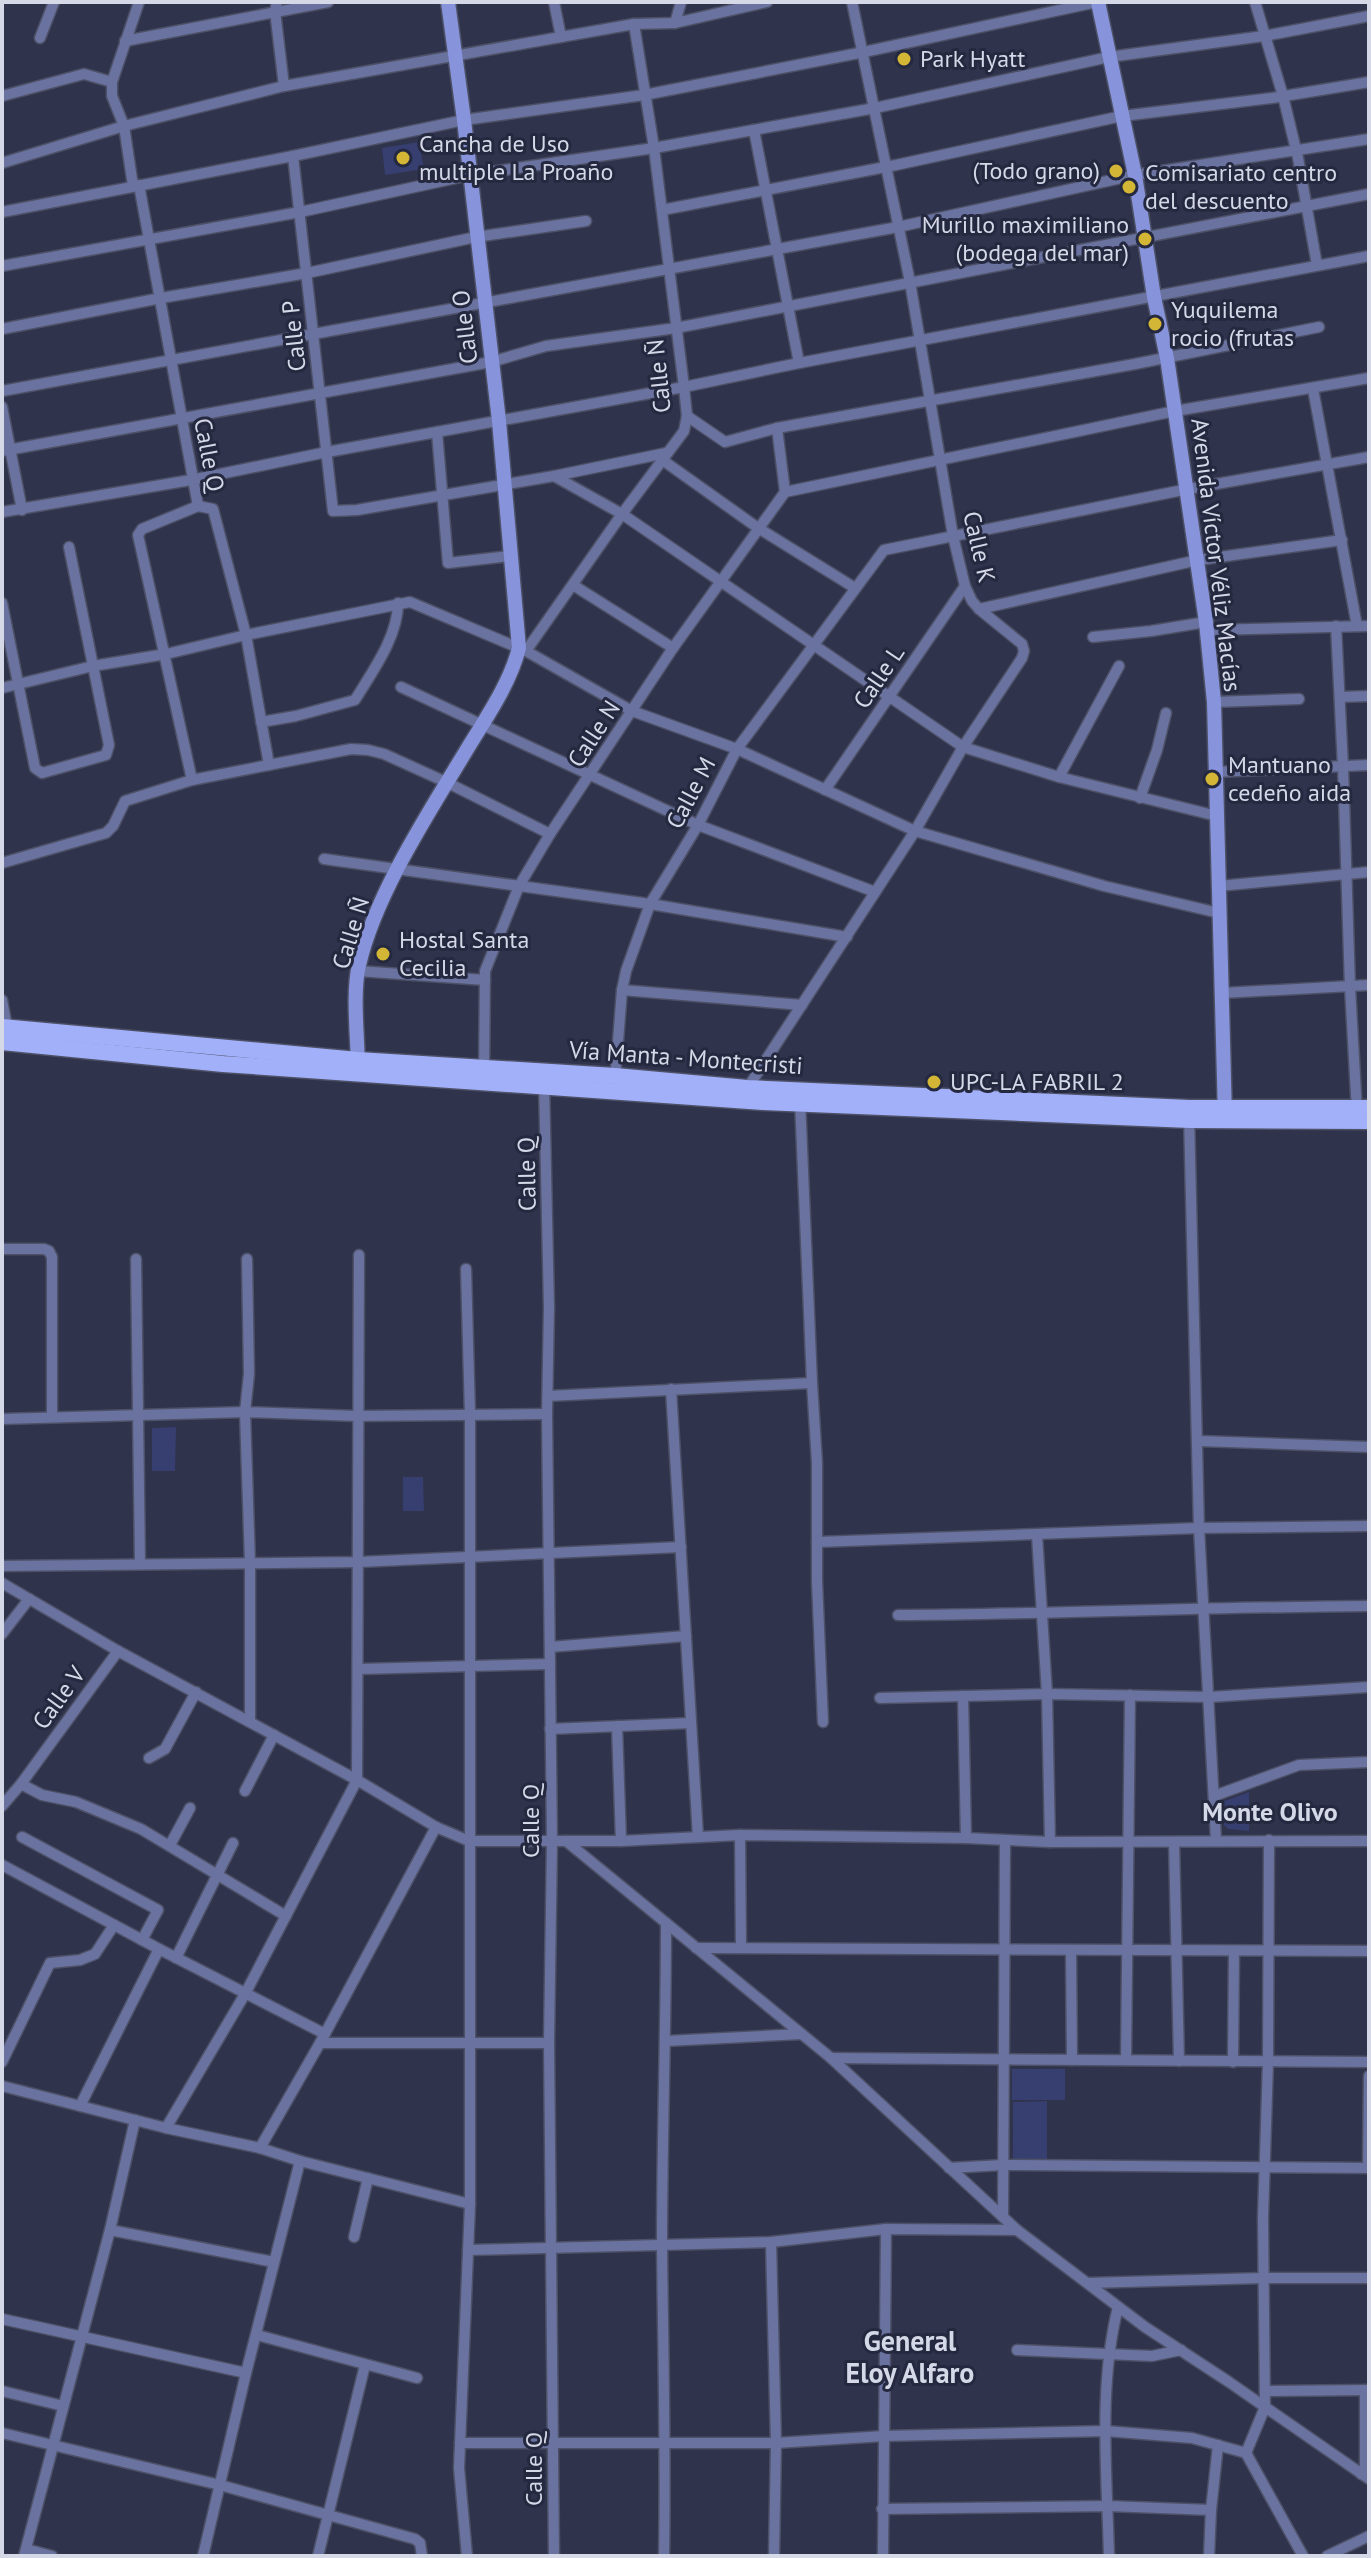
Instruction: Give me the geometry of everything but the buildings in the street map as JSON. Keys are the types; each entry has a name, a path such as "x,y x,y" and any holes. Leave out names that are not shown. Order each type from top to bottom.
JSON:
{"main road":[{"name":"Vía Manta - Montecristi","path":"4,1032 358,1067 744,1094 1190,1114 1363,1115"}],"street":[{"path":"40,38 54,2"},
{"path":"124,126 112,96 112,82 139,2"},
{"path":"125,41 276,7 328,2"},
{"name":"Calle O","path":"448,2 499,421 510,556 522,649"},
{"path":"554,2 561,37"},
{"path":"675,23 681,2"},
{"path":"2,163 124,126 284,86 634,24 675,23 767,2"},
{"name":"Calle K","path":"744,1094 915,831 963,747 1024,651 1022,644 979,609 965,586 953,536 910,282 852,2"},
{"path":"2,212 464,120 644,95 1098,2"},
{"name":"Avenida Víctor Véliz Macías","path":"1098,2 1146,235 1207,626 1214,702 1224,1115"},
{"path":"1255,2 1296,150 1317,265"},
{"path":"276,7 284,86"},
{"path":"2,266 300,212 470,175 654,148 875,108 1109,57 1264,36 1369,16"},
{"name":"Calle Ñ","path":"358,1067 358,971 368,936 398,868 483,724 522,649 573,585 684,431 687,416 684,387 654,148 634,24"},
{"path":"2,96 84,74 112,82"},
{"path":"662,210 1122,116 1369,82"},
{"name":"Calle Q","path":"124,126 150,238 191,480 198,506 213,509 246,635 269,765"},
{"path":"754,130 799,363"},
{"path":"2,391 898,227 1135,175 1369,139"},
{"name":"Calle P","path":"293,156 333,511 357,510 443,495"},
{"path":"6,451 491,362 546,346 676,328 1369,194"},
{"path":"2,329 307,273 476,237 586,221"},
{"path":"2,512 191,480 1369,256"},
{"path":"687,416 725,442 777,428 1167,358 1319,327"},
{"path":"777,428 785,492 1175,411 1369,378"},
{"path":"1313,389 1357,626"},
{"path":"2,407 6,451 22,510"},
{"path":"437,432 448,563 510,556"},
{"path":"443,495 664,456 758,528 855,588"},
{"path":"953,536 1369,457"},
{"path":"554,476 622,514 963,747 1059,777 1217,816"},
{"name":"Calle N","path":"484,1076 485,971 519,886 673,648 785,492"},
{"path":"192,780 138,535 142,529 198,506"},
{"name":"Calle M","path":"615,1083 622,990 650,904 698,825 737,749 884,550 953,536"},
{"path":"979,609 1198,560 1342,540"},
{"path":"2,603 35,768 42,773 106,755 109,751 69,547"},
{"path":"573,585 673,648"},
{"name":"Calle L","path":"825,790 965,586"},
{"path":"2,688 93,666 166,654 410,602 522,649 632,711 737,749 915,831 1104,886 1219,913"},
{"path":"261,722 355,700 389,638 398,616 398,603"},
{"path":"1093,637 1207,626 1369,626"},
{"path":"1336,626 1350,987 1363,1115"},
{"path":"1059,777 1119,666"},
{"path":"401,687 698,825 875,892"},
{"path":"1340,697 1369,696"},
{"path":"1214,702 1299,699"},
{"path":"1140,798 1166,713"},
{"path":"2,863 106,833 113,826 125,801 192,780 351,749 384,754 550,834"},
{"path":"1215,772 1369,765"},
{"path":"324,859 650,904 847,937"},
{"path":"1219,886 1369,872"},
{"path":"358,971 485,980"},
{"path":"1222,993 1369,985"},
{"path":"622,990 802,1005"},
{"path":"2,1000 4,1032"},
{"name":"Calle Q","path":"544,1079 549,1307 547,1414 552,1841 549,2043 554,2556"},
{"path":"800,1097 817,1463 823,1722"},
{"path":"1190,1114 1199,1528 1216,1840"},
{"path":"2,1249 44,1249 52,1257 52,1417"},
{"path":"166,2128 245,1994 357,1780 360,1669 359,1255"},
{"path":"136,1259 140,1564"},
{"path":"247,1259 249,1374 245,1412 250,1563 250,1721"},
{"path":"466,1269 470,1415 470,2204 459,2468 467,2556"},
{"path":"548,1396 812,1383"},
{"path":"671,1389 698,1837"},
{"path":"2,1419 245,1412 357,1416 547,1414"},
{"path":"1199,1441 1369,1447"},
{"path":"817,1542 1199,1528 1369,1526"},
{"path":"1037,1535 1047,1694 1050,1842"},
{"path":"2,1566 359,1562 681,1547"},
{"path":"2,1583 118,1651 357,1780 436,1827 469,1841 621,1841 740,1835 1050,1842 1369,1841"},
{"path":"2,1634 29,1599"},
{"path":"898,1615 1369,1606"},
{"path":"550,1647 686,1636"},
{"name":"Calle V","path":"2,1806 118,1651"},
{"path":"360,1669 550,1664"},
{"path":"880,1698 1047,1694 1210,1697 1369,1687"},
{"path":"149,1758 168,1744 196,1692"},
{"path":"1126,2060 1130,1695"},
{"path":"963,1696 966,1838"},
{"path":"550,1729 691,1723"},
{"path":"617,1726 621,1841"},
{"path":"245,1791 274,1735"},
{"path":"1214,1796 1299,1765 1369,1762"},
{"path":"21,1784 42,1795 76,1802 106,1814 170,1845 286,1916"},
{"path":"170,1845 190,1808"},
{"path":"260,2148 436,1827"},
{"path":"740,1835 741,1948"},
{"path":"22,1837 158,1910 142,1940"},
{"path":"1246,2453 1265,2407 1263,2278 1269,1840"},
{"path":"566,1841 831,2058 1017,2230 1118,2307 1365,2477"},
{"path":"1003,2217 1005,1841"},
{"path":"1174,1842 1179,2061"},
{"path":"176,1958 233,1843"},
{"path":"2,1865 245,1994 322,2039 549,2043"},
{"path":"664,2556 666,2441 662,2243 666,1923"},
{"path":"2,2062 50,1963 80,1960 95,1954 114,1925"},
{"path":"696,1948 1369,1951"},
{"path":"80,2106 159,1949"},
{"path":"1071,1951 1072,2060"},
{"path":"1233,2062 1234,1952"},
{"path":"666,2041 801,2034"},
{"path":"831,2058 1369,2062"},
{"path":"949,2168 1003,2165 1369,2168 1369,2076"},
{"path":"2,2086 166,2128 260,2148 470,2204"},
{"path":"52,2556 25,2552 110,2230 135,2120"},
{"path":"203,2556 300,2161"},
{"path":"354,2237 368,2178"},
{"path":"468,2250 771,2242 886,2229 1017,2230"},
{"path":"883,2556 886,2229"},
{"path":"110,2230 274,2262"},
{"path":"771,2242 776,2443 774,2556"},
{"path":"1088,2283 1369,2278"},
{"path":"1109,2556 1106,2397 1118,2307"},
{"path":"2,2319 246,2373"},
{"path":"257,2335 417,2378"},
{"path":"1017,2350 1152,2356 1181,2350"},
{"path":"318,2556 365,2365"},
{"path":"1265,2391 1367,2390 1365,2477"},
{"path":"2,2391 63,2406"},
{"path":"460,2443 776,2443 884,2436 1106,2431 1192,2438 1246,2453 1303,2556"},
{"path":"2,2433 220,2485 415,2539 420,2543 422,2556"},
{"path":"1209,2556 1218,2445"},
{"path":"882,2509 1108,2506 1211,2510"},
{"path":"1327,2556 1369,2536"}],"shaded area":[{"name":"Cancha de Uso multiple La Proaño","path":"419,142 424,169 385,175 382,148"},
{"path":"176,1427 175,1471 152,1471 152,1428"},
{"path":"403,1477 423,1477 424,1511 403,1511"},
{"path":"1249,1792 1249,1831 1228,1829 1224,1825 1224,1801"},
{"path":"1012,2069 1065,2069 1065,2100 1012,2100"},
{"path":"1047,2101 1047,2162 1013,2162 1013,2102"}],"place":[{"name":"Park Hyatt","path":"904,59"},
{"name":"Cancha de Uso multiple La Proaño","path":"403,158"},
{"name":"(Todo grano)","path":"1116,171"},
{"name":"Comisariato centro del descuento","path":"1129,187"},
{"name":"Murillo maximiliano (bodega del mar)","path":"1145,239"},
{"name":"Yuquilema rocio (frutas","path":"1155,324"},
{"name":"Mantuano cedeño aida","path":"1212,779"},
{"name":"Hostal Santa Cecilia","path":"383,954"},
{"name":"UPC-LA FABRIL 2","path":"934,1082"}],"district":[{"name":"Monte Olivo","path":"1270,1812"},
{"name":"General Eloy Alfaro","path":"910,2357"}]}
